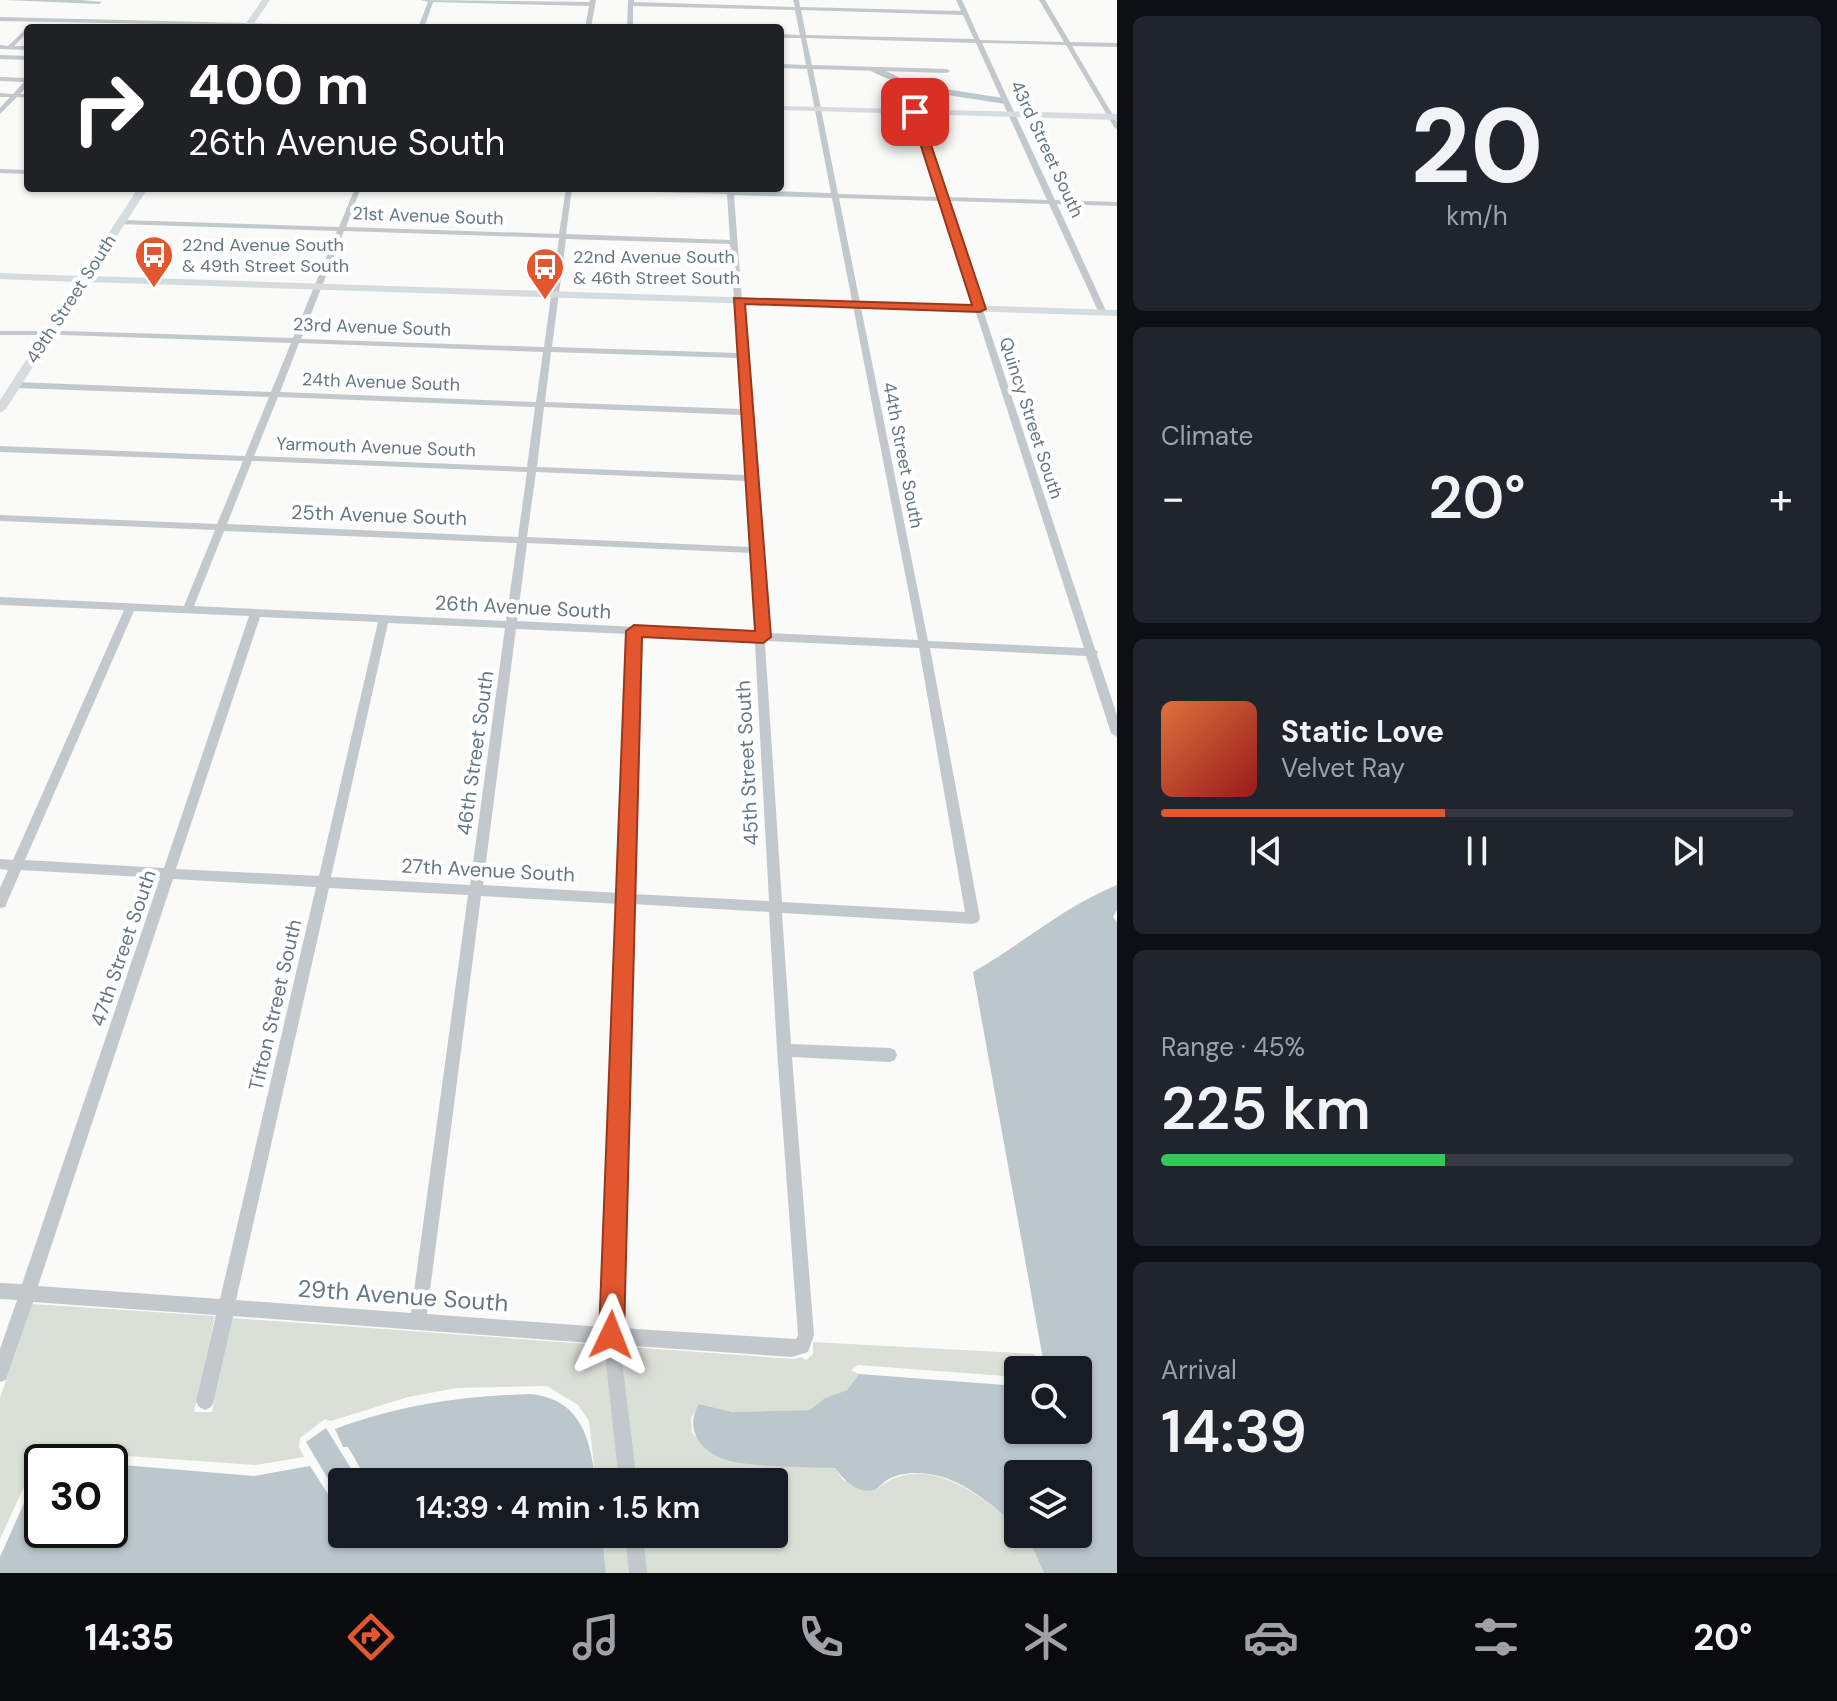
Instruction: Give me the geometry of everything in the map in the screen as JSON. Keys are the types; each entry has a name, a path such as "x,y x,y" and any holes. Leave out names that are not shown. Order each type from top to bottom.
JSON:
{"main road":[{"path":"250,24 266,0"},
{"path":"784,108 1114,117"},
{"name":"49th Street South","path":"0,409 9,390 140,192"},
{"path":"0,276 1117,313"}],"street":[{"path":"8,0 100,1"},
{"path":"423,0 593,2 589,24"},
{"path":"422,24 431,0"},
{"name":"44th Street South","path":"796,0 924,645 973,918"},
{"name":"43rd Street South","path":"959,0 1103,313"},
{"path":"1042,0 1114,117 1117,127"},
{"path":"79,24 100,1"},
{"path":"630,24 631,2 965,13"},
{"path":"0,19 165,24"},
{"path":"32,24 37,20"},
{"path":"10,47 24,32"},
{"path":"784,36 1117,45"},
{"path":"0,47 24,48"},
{"path":"0,57 24,58"},
{"path":"784,66 947,71"},
{"path":"0,79 24,80"},
{"path":"0,112 24,85"},
{"path":"0,95 24,96"},
{"name":"Quincy Street South","path":"915,112 1117,733"},
{"path":"0,171 24,172"},
{"path":"187,611 356,192"},
{"name":"46th Street South","path":"418,1323 568,192"},
{"name":"45th Street South","path":"731,192 763,637 760,644 784,1050 806,1335 802,1346"},
{"path":"766,192 1117,204"},
{"name":"21st Avenue South","path":"121,222 734,242"},
{"name":"23rd Avenue South","path":"0,333 744,356"},
{"name":"24th Avenue South","path":"9,390 275,394 746,412"},
{"name":"Yarmouth Avenue South","path":"0,449 752,478"},
{"name":"25th Avenue South","path":"0,518 756,550"},
{"name":"26th Avenue South","path":"0,602 1093,652"},
{"path":"0,903 130,608"},
{"name":"47th Street South","path":"0,1374 255,615"},
{"name":"Tifton Street South","path":"205,1401 384,619"},
{"path":"626,1468 611,1335 634,631"},
{"name":"27th Avenue South","path":"0,864 973,918"},
{"path":"784,1050 890,1055"},
{"name":"29th Avenue South","path":"0,1291 792,1349 802,1346"},
{"path":"635,1548 638,1573"}],"shaded area":[{"path":"869,70 886,71 913,84 1003,98 1005,104 919,89"},
{"path":"1117,885 1117,910 1113,917 1117,922 1117,1573 1044,1573 1033,1548 1092,1548 1092,1460 1004,1460 1004,1515 968,1489 934,1475 901,1475 870,1491 858,1489 847,1482 835,1468 746,1464 723,1459 699,1441 693,1424 699,1404 733,1412 810,1410 825,1398 847,1390 859,1374 1004,1385 1004,1444 1092,1444 1092,1356 1042,1356 973,972"},
{"path":"32,1304 215,1316 194,1412 212,1412 232,1318 794,1359 801,1357 806,1360 813,1354 813,1342 1035,1354 1004,1356 1004,1376 858,1365 851,1370 859,1374 847,1390 825,1398 811,1410 733,1412 699,1404 691,1418 692,1433 705,1446 731,1461 835,1468 843,1480 877,1489 895,1478 914,1474 933,1475 951,1481 1004,1516 1004,1548 1034,1548 1044,1573 606,1573 603,1548 788,1548 788,1468 594,1468 589,1421 578,1405 547,1386 457,1388 408,1397 331,1421 325,1419 300,1438 299,1447 304,1457 255,1465 128,1456 128,1444 24,1444 24,1487 0,1539 0,1398"},
{"path":"530,1394 561,1404 580,1423 593,1468 360,1468 348,1447 343,1447 335,1429 431,1403"},
{"path":"326,1428 351,1468 328,1468 328,1479 306,1442"},
{"path":"128,1466 254,1476 310,1466 328,1494 328,1548 603,1548 606,1573 0,1573 0,1557 24,1503 24,1548 128,1548"}],"place":[{"name":"22nd Avenue South & 49th Street South","path":"154,289"},
{"name":"22nd Avenue South & 46th Street South","path":"545,301"}],"route":[{"path":"611,1335 634,631 763,637 739,301 980,309 915,112"}]}
